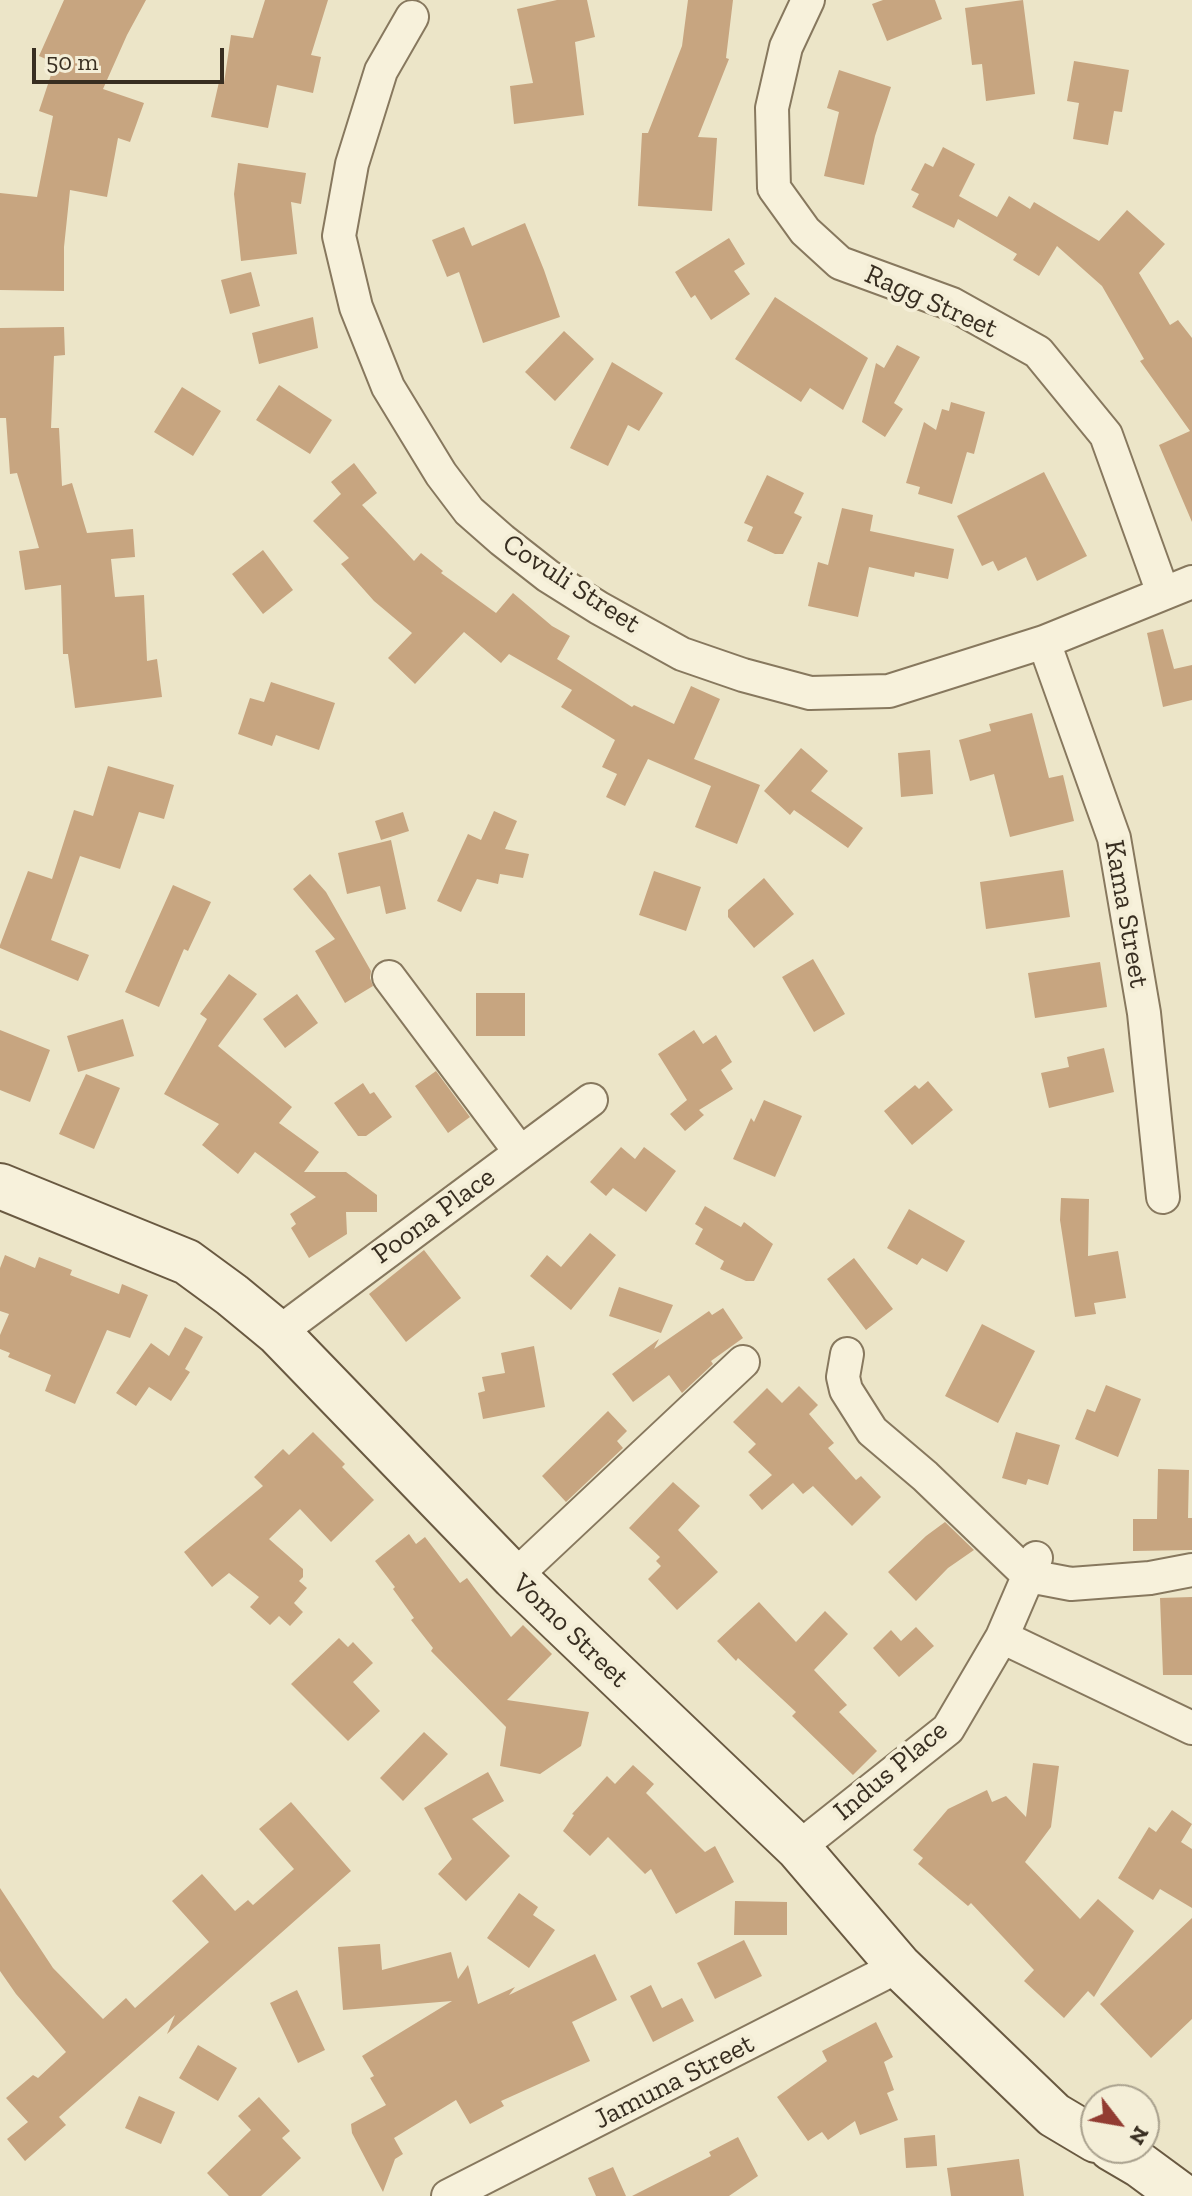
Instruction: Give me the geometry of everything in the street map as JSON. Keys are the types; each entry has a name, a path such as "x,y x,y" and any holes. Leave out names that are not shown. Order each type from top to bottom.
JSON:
{"main road":[{"name":"Vomo Street","path":"0,1186 187,1262 278,1333 514,1577 798,1848 899,1966 1054,2115 1080,2130"},
{"path":"1138,2164 1182,2196"}],"street":[{"name":"Ragg Street","path":"808,0 786,47 772,108 774,188 805,231 840,263 952,304 1038,352 1106,435 1178,588"},
{"name":"Covuli Street","path":"412,17 381,71 352,164 339,236 356,307 388,387 441,474 469,511 548,576 682,654 810,693 889,691 1044,642 1178,588"},
{"name":"Kama Street","path":"1044,642 1114,838 1144,1013 1163,1197"},
{"path":"389,977 520,1152"},
{"name":"Poona Place","path":"278,1333 591,1100"},
{"path":"847,1354 843,1377 846,1390 872,1431 1033,1566 1071,1584 1150,1578 1192,1570"},
{"path":"514,1577 743,1362"},
{"name":"Indus Place","path":"798,1848 948,1729 1002,1637 1033,1566"},
{"path":"1002,1637 1192,1728"},
{"name":"Jamuna Street","path":"448,2196 506,2183 899,1966"}],"building":[{"path":"64,0 146,0 103,89 144,103 130,142 118,138 107,197 70,190 64,247 64,291 0,290 0,193 37,197 53,116 39,111 55,63 39,56"},
{"path":"265,0 328,0 311,55 321,57 313,93 277,85 268,128 211,117 219,82 224,83 231,35 253,38"},
{"path":"557,0 587,0 595,37 575,42 584,115 514,124 510,86 533,83 517,9"},
{"path":"688,0 733,0 726,58 729,59 698,137 717,138 712,211 638,206 642,133 648,133 682,46"},
{"path":"883,0 935,0 942,19 887,41 872,4"},
{"path":"1023,0 1035,94 986,101 982,64 972,65 965,8"},
{"path":"1074,61 1129,70 1122,112 1114,111 1108,145 1073,139 1079,103 1067,101"},
{"path":"839,70 891,87 875,136 864,185 824,176 839,112 827,108"},
{"path":"943,147 975,164 959,196 997,217 1009,196 1030,209 1034,202 1099,241 1127,210 1165,244 1139,273 1170,325 1178,320 1192,338 1192,522 1159,445 1190,431 1140,361 1144,359 1102,286 1057,246 1039,276 1013,260 1017,254 958,219 954,228 912,207 919,194 911,190 925,163 933,167"},
{"path":"238,163 306,173 301,204 291,202 297,254 241,261 234,194"},
{"path":"525,223 560,317 483,343 459,272 447,277 432,240 464,227 472,246"},
{"path":"729,238 745,264 734,271 750,294 711,320 695,295 691,298 675,272"},
{"path":"251,272 260,306 230,314 221,280"},
{"path":"775,297 868,358 843,410 810,388 801,402 735,359"},
{"path":"313,317 318,348 259,364 252,333"},
{"path":"64,327 65,355 54,356 51,428 59,428 62,486 72,483 87,533 133,529 135,557 111,559 115,597 144,595 147,661 157,659 162,697 75,708 68,654 63,654 61,585 25,590 19,551 39,548 17,473 10,474 6,418 0,418 0,328"},
{"path":"564,331 594,359 555,401 525,372"},
{"path":"897,345 920,357 894,403 903,409 885,437 862,422 876,363 884,368"},
{"path":"612,362 663,393 639,431 628,425 608,466 570,448"},
{"path":"279,385 332,420 310,454 256,420"},
{"path":"182,387 221,411 193,456 154,432"},
{"path":"951,402 985,412 974,454 967,452 952,504 918,494 920,487 906,483 924,422 936,430 942,409 949,411"},
{"path":"354,463 377,493 362,505 414,561 421,553 443,571 441,573 496,613 513,593 552,626 570,636 557,659 632,707 634,705 674,724 691,686 720,699 694,759 760,785 737,844 695,827 711,786 648,759 625,806 606,797 617,774 602,767 615,740 561,707 572,690 509,654 501,663 464,632 415,684 388,658 412,633 374,601 341,564 349,558 313,521 341,494 331,482"},
{"path":"1044,472 1087,556 1037,581 1026,557 998,571 993,561 982,566 957,516"},
{"path":"767,475 804,493 794,513 802,517 783,554 775,554 747,541 753,527 744,523"},
{"path":"842,508 873,515 870,531 954,549 948,579 915,572 914,577 869,567 858,617 808,606 818,562 828,565"},
{"path":"263,550 293,590 263,614 232,574"},
{"path":"1163,629 1174,669 1192,665 1192,700 1163,707 1147,633"},
{"path":"271,682 335,703 319,750 276,735 272,746 238,734 250,698 264,702"},
{"path":"1032,713 1049,778 1063,775 1074,821 1010,837 994,774 970,781 959,740 991,731 989,724"},
{"path":"801,748 828,771 811,791 863,828 848,848 794,810 790,815 764,791"},
{"path":"930,750 933,794 901,797 898,753"},
{"path":"108,766 174,785 164,819 139,812 120,869 80,856 51,940 89,955 78,981 0,948 0,945 28,871 52,879 74,810 93,816"},
{"path":"494,811 517,821 505,849 529,854 523,878 500,874 498,884 477,879 461,912 437,901 468,834 481,840"},
{"path":"403,812 409,831 381,840 375,821"},
{"path":"391,840 406,909 386,914 380,886 347,894 338,853"},
{"path":"1063,870 1070,917 986,929 980,882"},
{"path":"654,871 701,887 686,931 639,915"},
{"path":"310,874 326,892 371,971 373,986 345,1003 315,951 335,939 293,889"},
{"path":"764,878 794,914 754,948 728,917 728,910"},
{"path":"173,885 211,902 188,951 184,949 159,1007 125,992"},
{"path":"813,959 845,1014 814,1032 782,977"},
{"path":"1100,962 1107,1007 1035,1018 1028,973"},
{"path":"229,974 257,994 218,1046 292,1107 279,1123 319,1152 304,1172 346,1172 377,1195 377,1212 346,1212 347,1234 309,1258 291,1228 296,1224 290,1214 316,1197 255,1152 238,1174 202,1145 219,1124 164,1094 207,1019 200,1014"},
{"path":"476,993 525,993 525,1036 476,1036"},
{"path":"297,994 318,1023 285,1048 263,1019"},
{"path":"123,1019 134,1056 78,1072 67,1036"},
{"path":"0,1030 50,1050 30,1102 0,1090"},
{"path":"694,1030 703,1044 716,1035 732,1062 721,1070 733,1089 699,1110 704,1115 685,1131 670,1114 687,1100 658,1054"},
{"path":"1104,1048 1114,1092 1049,1108 1041,1073 1069,1067 1067,1057"},
{"path":"436,1071 470,1117 448,1133 415,1086"},
{"path":"86,1074 120,1088 94,1149 59,1134"},
{"path":"928,1081 953,1110 912,1145 884,1111 915,1085 919,1089"},
{"path":"363,1083 370,1094 374,1092 392,1117 366,1136 358,1136 334,1103"},
{"path":"764,1100 802,1116 775,1177 733,1159 751,1118 754,1122"},
{"path":"621,1147 635,1159 644,1147 676,1171 646,1212 613,1188 606,1196 590,1182"},
{"path":"1061,1198 1089,1199 1088,1256 1118,1251 1126,1298 1094,1303 1096,1314 1075,1317 1060,1220"},
{"path":"705,1206 741,1227 744,1222 773,1244 754,1281 746,1281 720,1269 724,1261 695,1244 703,1229 695,1224"},
{"path":"909,1209 965,1241 947,1272 922,1258 917,1265 887,1248"},
{"path":"590,1233 616,1255 571,1310 530,1276 547,1255 561,1267"},
{"path":"424,1250 461,1298 406,1342 369,1294"},
{"path":"5,1255 35,1268 39,1257 72,1270 70,1275 119,1294 122,1284 148,1295 130,1338 107,1330 75,1404 45,1391 51,1375 8,1357 10,1353 0,1349 0,1335 9,1314 0,1311 0,1268"},
{"path":"854,1258 893,1309 866,1330 827,1279"},
{"path":"619,1287 673,1305 661,1333 609,1316"},
{"path":"723,1308 743,1338 711,1361 713,1364 682,1393 669,1375 633,1402 612,1374 659,1339 654,1349 709,1311 712,1315"},
{"path":"982,1324 1035,1351 998,1423 945,1396"},
{"path":"185,1327 203,1337 185,1369 190,1372 171,1401 149,1387 136,1406 116,1393 151,1343 169,1356"},
{"path":"534,1346 545,1407 483,1419 478,1393 485,1391 482,1377 505,1373 501,1353"},
{"path":"1106,1385 1141,1399 1118,1457 1075,1439 1087,1409 1095,1412"},
{"path":"799,1386 818,1405 809,1414 834,1443 828,1448 856,1480 861,1476 881,1497 852,1526 813,1486 803,1494 793,1483 762,1510 749,1495 772,1475 748,1452 756,1444 733,1422 767,1388 782,1403"},
{"path":"608,1411 627,1431 617,1441 623,1448 566,1502 542,1476"},
{"path":"313,1432 345,1464 342,1467 374,1500 331,1542 300,1509 269,1539 303,1569 303,1577 299,1581 307,1588 294,1603 303,1612 290,1626 279,1616 270,1625 250,1607 259,1597 229,1573 212,1587 184,1552 263,1486 254,1477 283,1449 289,1455"},
{"path":"1016,1432 1060,1445 1048,1485 1028,1479 1026,1485 1002,1478"},
{"path":"1158,1469 1189,1470 1188,1518 1192,1518 1192,1550 1133,1551 1133,1519 1157,1519"},
{"path":"673,1482 700,1506 678,1530 718,1572 677,1610 648,1579 661,1566 656,1561 660,1557 629,1528"},
{"path":"945,1522 974,1550 948,1568 916,1601 888,1572"},
{"path":"409,1534 416,1544 425,1537 460,1583 467,1578 511,1637 523,1625 552,1654 507,1700 589,1712 581,1746 540,1774 500,1766 506,1727 431,1651 433,1648 411,1620 414,1618 375,1561"},
{"path":"1192,1597 1192,1675 1163,1675 1160,1598"},
{"path":"759,1602 796,1642 825,1611 848,1634 814,1670 847,1705 839,1712 877,1751 853,1775 792,1716 796,1712 717,1641"},
{"path":"916,1627 934,1646 899,1677 873,1648 891,1630 901,1641"},
{"path":"339,1638 348,1647 353,1642 373,1663 353,1682 380,1711 348,1741 291,1684"},
{"path":"424,1732 448,1754 403,1801 380,1778"},
{"path":"1033,1763 1059,1766 1051,1827 1025,1862 1080,1919 1098,1899 1134,1931 1094,1997 1088,1991 1064,2018 1024,1981 1034,1970 971,1903 968,1906 918,1864 923,1858 913,1850 948,1809 987,1790 992,1802 1006,1796 1026,1817"},
{"path":"633,1765 654,1784 646,1793 705,1852 715,1846 734,1882 676,1914 651,1869 645,1874 608,1837 590,1856 563,1831 572,1814 607,1776 615,1784"},
{"path":"488,1772 504,1801 472,1819 510,1856 466,1901 438,1874 452,1859 424,1808"},
{"path":"291,1802 351,1871 167,2034 175,2015 59,2117 66,2125 25,2161 7,2139 28,2122 6,2098 33,2075 38,2078 66,2052 0,1971 0,1888 53,1968 103,2019 126,1998 135,2008 209,1942 172,1901 202,1874 235,1911 248,1900 253,1905 294,1869 259,1829"},
{"path":"1172,1810 1192,1824 1181,1842 1192,1849 1192,1908 1160,1889 1153,1900 1118,1878 1149,1827 1156,1832"},
{"path":"519,1893 538,1907 533,1915 555,1930 529,1968 487,1938"},
{"path":"735,1901 787,1902 787,1935 734,1935"},
{"path":"1192,1918 1192,2019 1151,2058 1100,2004"},
{"path":"744,1940 762,1976 715,1999 697,1963"},
{"path":"380,1944 382,1970 451,1952 458,1979 468,1965 478,2004 515,1987 509,1995 595,1954 617,2000 572,2022 590,2061 501,2101 504,2106 470,2124 456,2100 394,2138 403,2154 395,2159 383,2192 352,2133 351,2124 386,2105 370,2078 374,2076 362,2056 452,2001 343,2010 338,1947"},
{"path":"651,1985 662,2008 682,1998 694,2021 653,2042 630,1996"},
{"path":"297,1990 325,2050 298,2063 270,2003"},
{"path":"876,2022 893,2057 884,2062 894,2090 887,2093 898,2120 860,2135 855,2121 828,2140 822,2132 808,2141 777,2097 827,2061 822,2051"},
{"path":"198,2045 237,2068 218,2101 179,2078"},
{"path":"139,2096 175,2112 161,2144 125,2128"},
{"path":"259,2097 290,2131 282,2138 301,2158 261,2196 229,2196 207,2173 251,2130 238,2116"},
{"path":"935,2135 937,2166 906,2168 904,2138"},
{"path":"738,2137 758,2176 729,2196 632,2196 711,2156 709,2152"},
{"path":"1019,2159 1024,2196 951,2196 947,2168"},
{"path":"613,2167 626,2196 596,2196 588,2178"}]}
